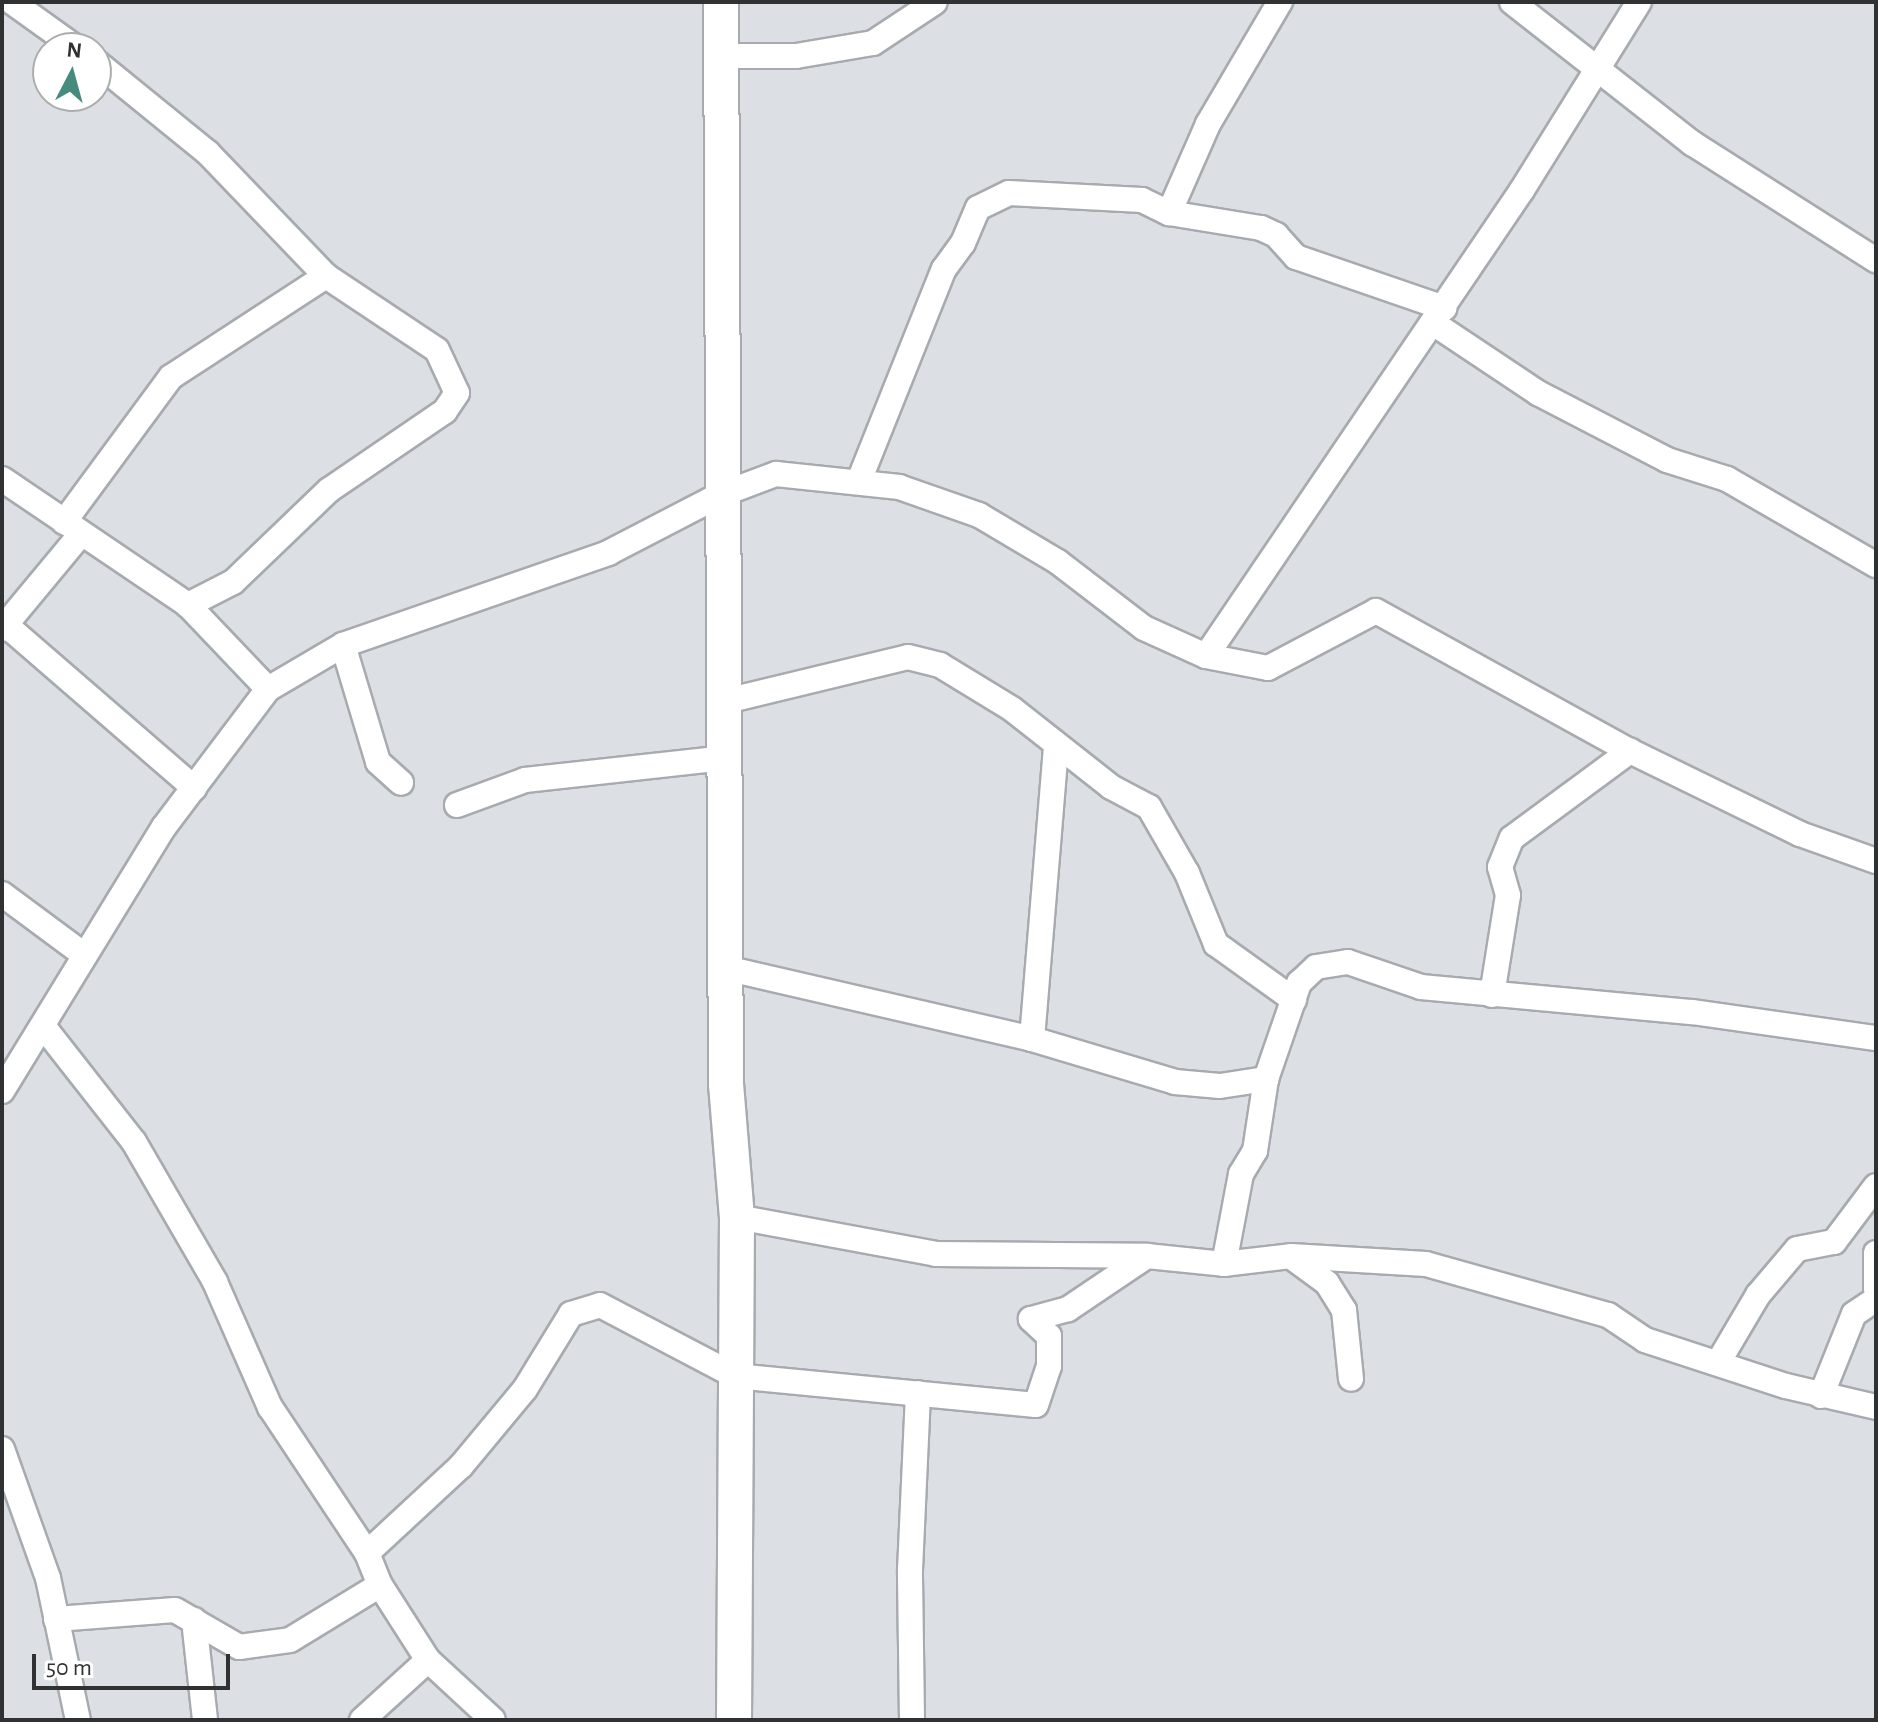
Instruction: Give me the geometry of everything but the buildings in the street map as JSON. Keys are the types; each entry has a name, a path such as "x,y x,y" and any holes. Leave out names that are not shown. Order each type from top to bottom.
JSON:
{"main road":[{"path":"721,2 720,495 726,1084 737,1217 734,1720"}],"street":[{"path":"2,11 10,2 53,32"},
{"path":"723,56 796,56 873,43 935,2"},
{"path":"1169,213 1208,124 1280,2"},
{"path":"1512,2 1596,71 1692,143 1876,260"},
{"path":"1206,656 1439,315 1639,2"},
{"path":"112,75 208,153 326,276 437,350 457,393 445,411 329,490 233,582 188,605"},
{"path":"859,481 944,269 963,243 978,208 1009,193 1142,200 1169,213 1261,228 1276,235 1296,257 1439,315 1538,393 1667,460 1727,479 1876,565"},
{"path":"194,788 4,627 171,377 326,276"},
{"path":"2,1091 84,955 194,788 268,689 343,645 608,553 720,495 776,474 899,487 979,515 1058,562 1144,628 1206,656 1268,668 1376,611 1630,751 1800,834 1876,861"},
{"path":"2,479 188,605 268,689"},
{"path":"343,645 378,762 401,783"},
{"path":"722,702 908,657 940,665 1012,709 1056,748 1111,787 1149,807 1187,873 1216,944 1294,1000"},
{"path":"1032,1039 1056,748"},
{"path":"1492,995 1508,895 1500,867 1512,838 1630,751"},
{"path":"457,805 525,780 724,758"},
{"path":"2,894 84,955"},
{"path":"1224,1264 1241,1174 1255,1151 1266,1079 1299,983 1316,967 1348,962 1421,987 1693,1012 1876,1038"},
{"path":"725,968 1032,1039 1175,1082 1220,1086 1266,1079"},
{"path":"43,1026 134,1142 215,1282 270,1407 367,1553 380,1585 428,1660 493,1720"},
{"path":"1719,1361 1758,1295 1797,1249 1834,1242 1866,1212 1876,1186"},
{"path":"737,1217 936,1254 1147,1256 1224,1264 1291,1256 1426,1264 1608,1315 1645,1340 1719,1361 1821,1396 1876,1407"},
{"path":"1876,1253 1876,1289"},
{"path":"367,1553 461,1466 525,1389 571,1314 600,1305 735,1376 1036,1405 1049,1366 1049,1336 1031,1319 1068,1309 1147,1256"},
{"path":"1291,1256 1327,1283 1344,1310 1351,1379"},
{"path":"1821,1396 1854,1314 1876,1299"},
{"path":"912,1720 910,1570 918,1393"},
{"path":"2,1449 48,1578 78,1720"},
{"path":"56,1619 157,1609 194,1620 239,1647 290,1640 380,1585"},
{"path":"194,1620 205,1720"},
{"path":"362,1720 428,1660"}]}
